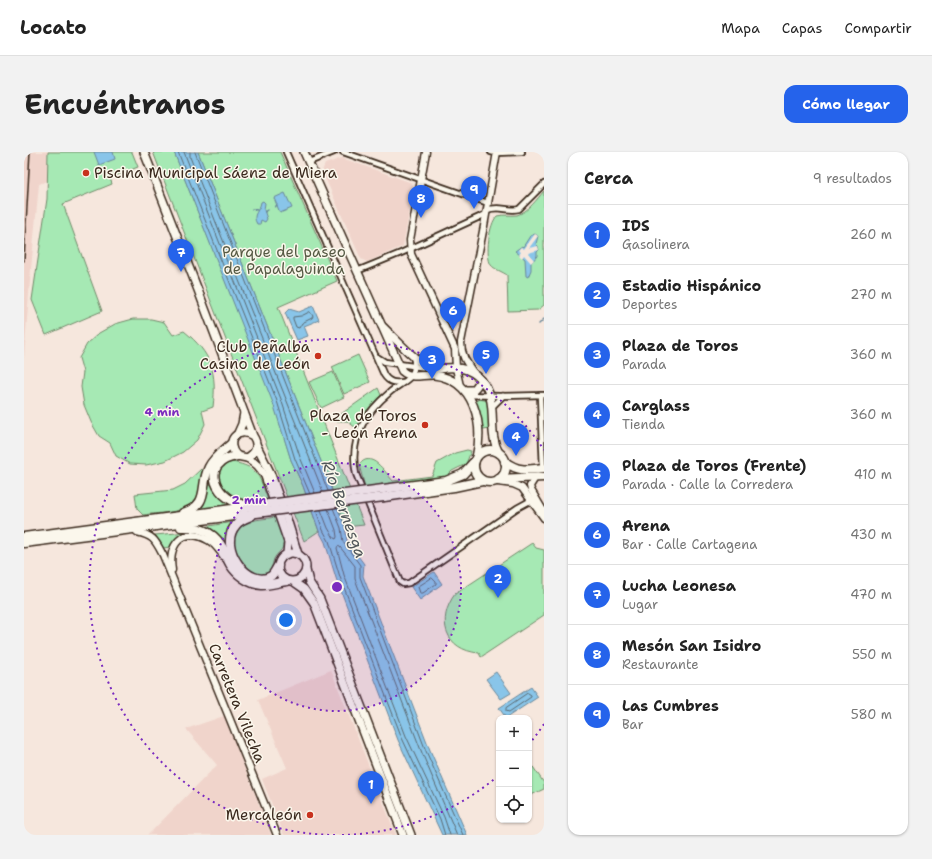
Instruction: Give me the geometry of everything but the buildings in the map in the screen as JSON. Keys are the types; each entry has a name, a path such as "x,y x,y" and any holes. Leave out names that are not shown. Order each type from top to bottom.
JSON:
{"highway":[{"path":"135,523 185,513 196,507 201,500 206,472 209,466 213,459 231,444"},
{"path":"384,493 446,481 463,474 481,452 486,450 499,453 505,462 519,470 542,473"},
{"path":"236,456 228,457 218,464 215,474 217,488 229,500 259,509"},
{"path":"474,461 475,474 482,481"},
{"path":"498,480 505,472 505,462"},
{"path":"24,543 74,537 270,507 384,493 454,488 482,481 486,482 542,473"},
{"path":"24,537 259,509"},
{"path":"259,509 239,521 234,526 229,539 231,550 241,568 254,577 262,579 270,576 278,566"},
{"path":"74,537 91,538 175,528 197,527 216,538 223,548 230,564 241,577 251,583 267,585 290,581"}],"main road":[{"path":"144,152 253,436 275,486 298,554 304,560 309,582 320,599 411,835"},
{"path":"304,152 398,365 402,371 411,377 433,375 439,376 464,390 473,390 481,380"},
{"path":"380,323 412,354 430,368 456,365 473,372 481,380 490,396 494,443 499,453"},
{"path":"464,390 476,414 479,432 474,461"},
{"path":"244,413 238,434 233,438 231,444 232,450 236,456 247,458 260,467 265,476 288,542 287,554"},
{"path":"238,434 247,433 253,436"},
{"path":"247,458 254,453 257,446"},
{"path":"298,554 287,554 281,558 278,566 278,573 282,578 304,589 314,603 403,835"},
{"path":"290,581 301,579 306,570"}],"street":[{"path":"286,152 387,380 398,383 404,382"},
{"path":"309,162 334,152"},
{"path":"343,152 488,203"},
{"path":"426,152 410,240 411,254 452,343 456,357 456,365 464,390 490,396 542,395 542,473 530,486 530,490 544,513"},
{"path":"473,372 465,362 462,355 461,342 488,203 495,152 522,152"},
{"path":"357,271 410,248 494,208 520,209 544,184"},
{"path":"452,343 461,342"},
{"path":"412,354 414,366 411,377 390,392 366,417 358,431 354,457 356,474 400,582 404,584 409,583 517,508 532,502 538,505 544,513"},
{"path":"376,356 385,362 398,365 430,368"},
{"path":"492,407 501,396"},
{"path":"498,480 518,486 527,494 544,518"},
{"path":"137,532 147,534 155,539 174,582"},
{"path":"174,582 171,560 173,547 177,541 185,537 196,536 214,544 230,564"},
{"path":"159,548 163,550 173,547"},
{"name":"Carretera Vilecha","path":"174,582 277,835"}],"shaded area":[{"path":"24,152 48,152 48,181 39,184 24,358"},
{"path":"342,158 412,183 414,188 403,246 367,262 361,259 322,171 325,164"},
{"name":"Mercaleón","path":"331,670 396,835 284,835 262,779 287,768 258,700"},
{"path":"224,716 271,835 148,835 217,765 186,729"}],"green space":[{"path":"48,152 132,152 138,167 110,178 112,184 63,204 102,311 46,335 32,300 47,199"},
{"path":"153,152 174,152 273,401 291,460 303,486 319,531 304,541"},
{"name":"Parque del paseo de Papalaguinda","path":"198,152 280,152 337,281 278,307 364,525 345,527 330,484"},
{"path":"544,191 544,305 538,310 508,311 507,275 492,266 489,260 488,247 490,232 497,216 517,215 525,211"},
{"path":"133,319 151,319 164,322 173,335 184,331 193,339 207,356 213,374 214,384 213,407 202,411 205,424 197,440 183,452 165,461 146,465 130,464 116,456 110,443 99,436 84,405 81,387 83,372 79,358 87,344 99,333 115,324"},
{"path":"358,355 370,382 344,394 332,367"},
{"path":"333,372 344,397 321,408 309,382"},
{"path":"378,388 381,395 366,411 356,428 347,421 335,421 334,419"},
{"path":"479,399 489,401 490,429 483,430 475,402"},
{"path":"467,450 471,451 466,464 452,471 446,477 365,487 359,465 368,459 373,461 382,468 393,481 432,476 437,463 455,453"},
{"path":"232,462 248,467 257,474 268,500 245,500 231,495 226,490 222,485 219,475 225,465"},
{"path":"201,469 203,471 198,495 188,506 174,511 143,515 137,509 135,494 173,490 185,484"},
{"path":"208,485 213,485 225,500 226,505 203,509 199,507"},
{"path":"275,517 283,535 284,543 273,561 270,572 266,574 259,574 252,571 245,565 235,547 234,538 237,529 245,523"},
{"path":"233,522 227,534 227,546 225,547 203,527"},
{"path":"187,532 187,534 176,540 171,547 163,548 155,535"},
{"path":"532,543 536,548 544,550 544,615 481,657 479,653 467,651 458,646 451,640 445,623 449,604 455,594"},
{"path":"532,765 544,783 544,789 532,795"}],"water":[{"path":"94,152 113,152 115,159 99,165"},
{"path":"174,152 198,152 330,484 345,527 347,541 364,564 363,576 430,750 467,835 442,835 398,740 336,578 325,542 319,531 303,486 291,460 273,403"},
{"path":"285,193 292,208 280,213 274,198"},
{"path":"263,201 265,203 264,210 267,219 265,222 261,220 260,224 257,224 255,221 255,215 261,202"},
{"path":"535,234 538,236 536,244 539,250 537,252 537,256 531,263 531,270 528,277 526,276 525,259 515,251 522,246 523,247 530,236"},
{"path":"313,306 319,320 304,326 308,336 297,340 285,313 289,309 299,312"},
{"path":"434,572 442,584 420,600 411,587"},
{"path":"496,672 511,693 501,699 486,679"},
{"path":"531,687 538,697 511,715 504,715 499,708"}],"pier":[{"path":"535,234 538,236 529,248 538,246 539,250 528,253 534,260 531,263 524,255 522,258 519,255 521,252 518,250 521,247 524,249"}],"waterway":[{"path":"252,209 257,210"},
{"path":"539,324 544,319"}],"railway":[{"path":"24,261 30,152"}],"place":[{"name":"Piscina Municipal Sáenz de Miera","path":"86,173"},
{"name":"Las Cumbres","path":"474,209"},
{"name":"Mesón San Isidro","path":"421,218"},
{"name":"Lucha Leonesa","path":"181,272"},
{"name":"Arena","path":"453,330"},
{"name":"Club Peñalba Casino de León","path":"318,356"},
{"name":"Plaza de Toros (Frente)","path":"486,374"},
{"name":"Plaza de Toros","path":"432,379"},
{"name":"Plaza de Toros - León Arena","path":"425,425"},
{"name":"Carglass","path":"516,456"},
{"name":"Estadio Hispánico","path":"498,598"},
{"name":"IDS","path":"371,804"},
{"name":"Mercaleón","path":"310,815"}],"water label":[{"name":"Río Bernesga","path":"344,509"}]}
